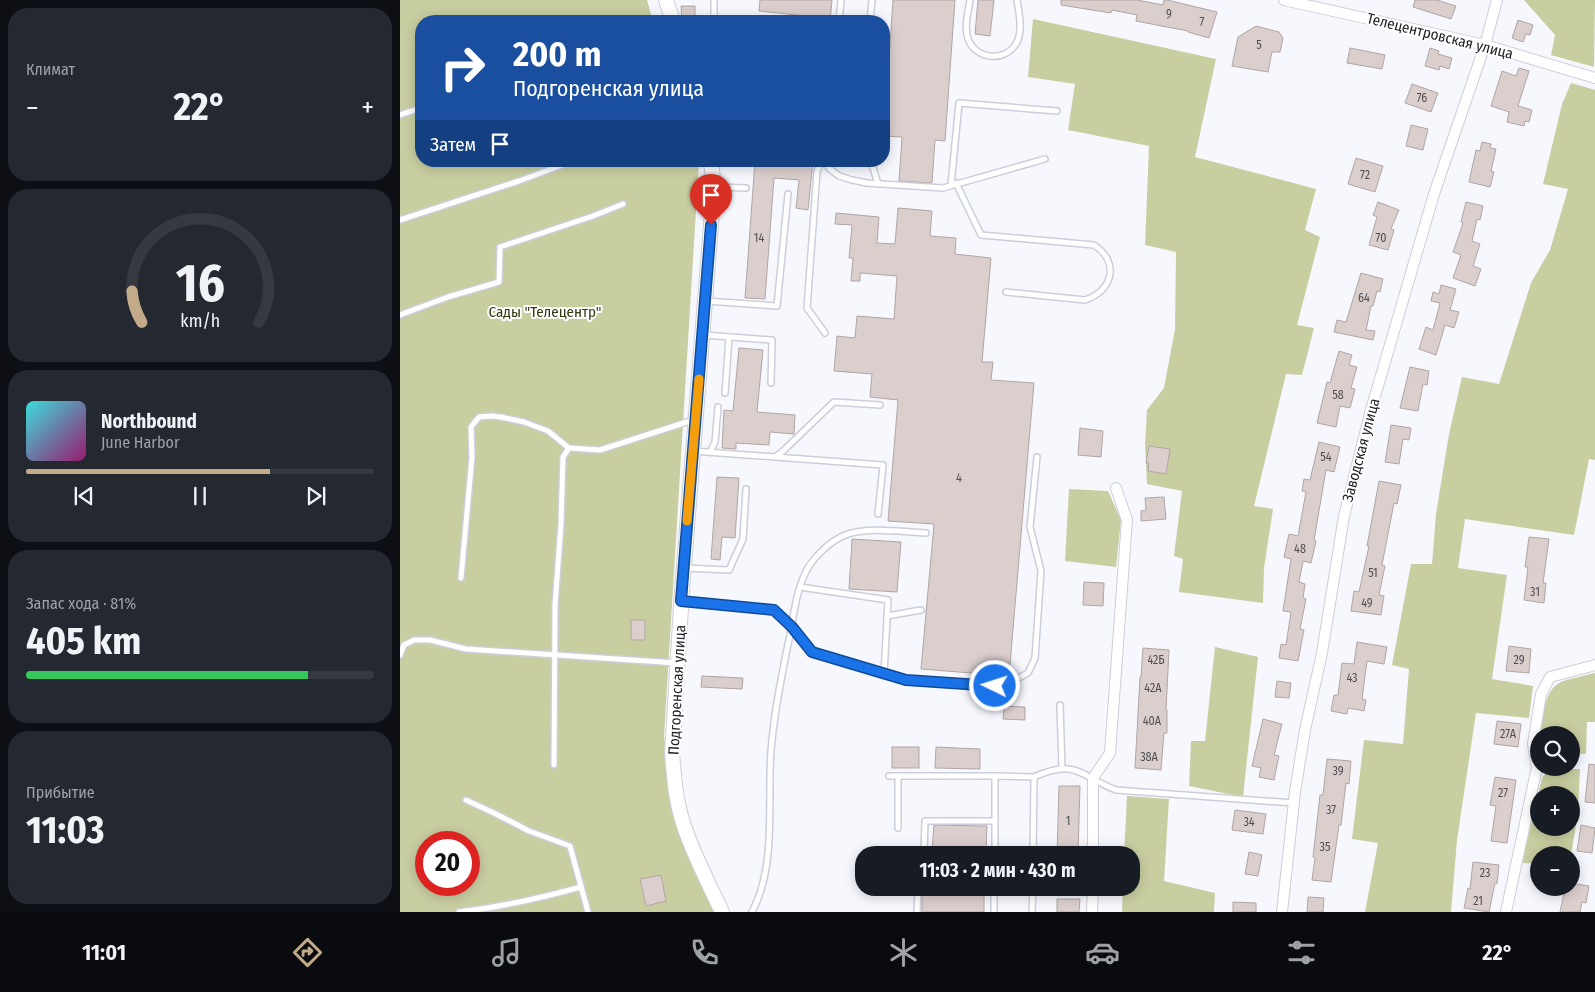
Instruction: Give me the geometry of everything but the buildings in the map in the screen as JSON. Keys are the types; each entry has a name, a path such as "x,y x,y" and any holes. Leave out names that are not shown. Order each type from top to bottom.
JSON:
{"street":[{"path":"666,0 670,15"},
{"name":"Телецентровская улица","path":"1284,0 1485,45 1595,78"},
{"name":"Заводская улица","path":"1282,912 1294,803 1305,730 1322,653 1344,516 1371,410 1434,194 1485,45 1497,0"},
{"name":"Подгоренская улица","path":"712,167 714,187 681,601 672,753 683,824 722,912"},
{"path":"1093,846 1093,779 1110,753 1126,520 1116,488"},
{"path":"1506,912 1537,767 1534,744 1541,694 1550,677 1595,665"},
{"path":"1092,912 1093,896"}],"lane":[{"path":"714,0 714,15"},
{"path":"840,15 841,0"},
{"path":"871,15 872,0"},
{"path":"970,0 968,38 978,52 986,56 996,57 1012,49 1017,42 1020,30 1018,0"},
{"path":"1006,292 1085,300 1095,297 1108,284 1110,266 1105,254 1094,245 981,235 954,184 959,103 1057,111"},
{"path":"400,115 415,110"},
{"path":"828,167 839,176 852,180 878,184 942,188 1045,159"},
{"path":"400,220 557,167"},
{"path":"819,167 817,172 807,308 825,333"},
{"path":"873,167 878,184"},
{"path":"714,187 746,188"},
{"path":"706,301 777,306 788,194"},
{"path":"400,315 448,296 499,282 500,247 623,204"},
{"path":"703,335 772,340 770,383"},
{"path":"725,393 729,337"},
{"path":"775,457 834,402 880,405"},
{"path":"710,452 715,442 718,407"},
{"path":"461,578 472,457 471,427 479,417 501,417 548,431 569,448 600,450 696,420"},
{"path":"554,765 555,605 561,524 563,457 569,448"},
{"path":"693,451 883,465 878,514"},
{"path":"681,601 774,610 792,627 812,652 906,680 995,686 1014,681 1028,673 1035,658 1041,571 1030,528 1037,457"},
{"path":"684,568 729,570 743,539 746,489"},
{"path":"752,912 758,902 766,870 771,752 778,694 800,587 809,566 825,548 842,536 859,530 926,533"},
{"path":"800,587 888,600 884,674"},
{"path":"887,616 921,610"},
{"path":"400,655 404,645 414,640 430,640 466,649 677,663"},
{"path":"1060,705 1062,768"},
{"path":"889,776 1034,777 1062,768 1078,770 1101,784 1116,790 1294,803"},
{"path":"898,776 898,828"},
{"path":"994,846 995,776"},
{"path":"1033,846 1034,777"},
{"path":"466,800 498,814 529,832 570,846 588,912"},
{"path":"924,846 925,821 995,822"},
{"path":"459,912 539,899 581,887"},
{"path":"917,912 918,896"},
{"path":"994,896 994,912"},
{"path":"1032,912 1033,896"}],"green space":[{"name":"Сады \"Телецентр\"","path":"400,0 647,0 651,15 415,15 415,167 699,167 664,736 676,826 715,912 400,912"},
{"path":"1524,0 1595,0 1594,67 1551,55 1555,35"},
{"path":"1033,19 1216,59 1195,157 1316,189 1305,230 1320,237 1297,325 1314,328 1302,375 1286,374 1254,506 1273,509 1264,568 1263,603 1179,592 1183,559 1174,556 1182,491 1147,484 1145,444 1147,410 1164,388 1175,329 1176,252 1145,245 1149,146 1068,130 1075,84 1028,77"},
{"path":"1571,83 1595,90 1595,460 1589,459 1574,535 1465,519 1458,568 1507,575 1492,679 1533,686 1529,718 1476,713 1457,840 1451,912 1365,912 1378,843 1352,839 1364,740 1403,744 1409,669 1392,665 1411,564 1432,564 1436,514 1449,434 1462,377 1499,384 1531,283 1550,250 1568,189 1543,184 1562,104"},
{"path":"1069,489 1108,491 1121,520 1116,567 1065,561"},
{"path":"1215,647 1258,657 1243,797 1189,786 1191,741 1205,741"},
{"path":"1595,673 1595,722 1587,722 1586,754 1580,754 1580,726 1542,726 1547,698 1551,691 1561,682"},
{"path":"1544,776 1580,776 1579,786 1540,786"},
{"path":"1127,796 1169,799 1164,881 1215,893 1214,912 1122,912 1123,896 1140,896 1140,846 1124,846"},
{"path":"1530,829 1530,836 1574,836 1572,846 1530,846 1530,863 1522,863"}],"slow traffic":[{"path":"687,521 699,379"}],"route":[{"path":"711,225 681,601 774,610 792,627 812,652 906,680 995,686"}]}
